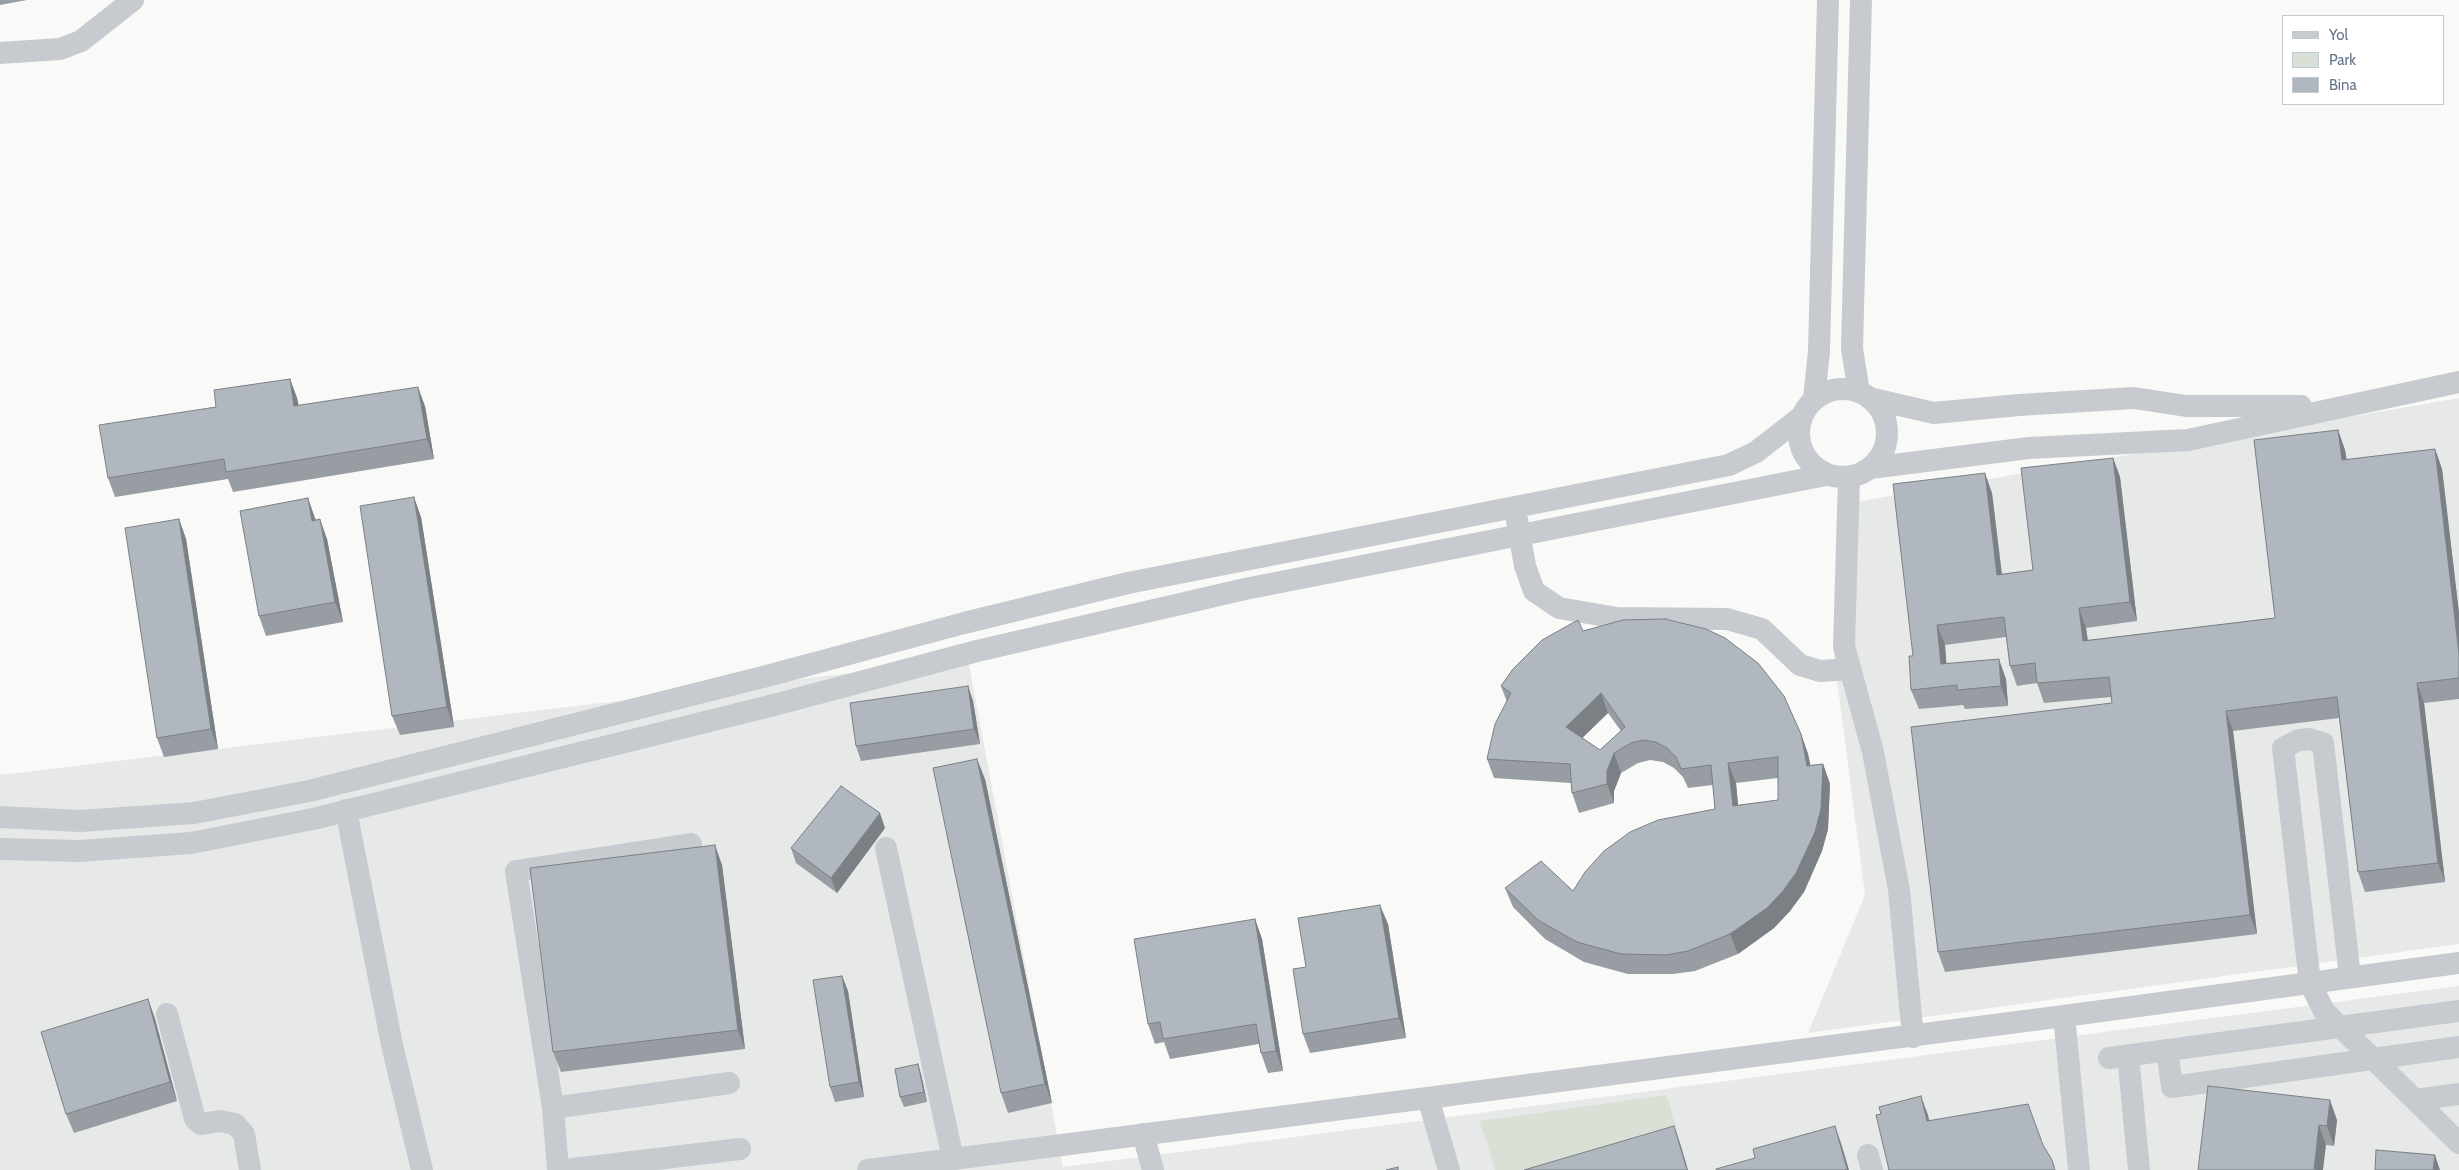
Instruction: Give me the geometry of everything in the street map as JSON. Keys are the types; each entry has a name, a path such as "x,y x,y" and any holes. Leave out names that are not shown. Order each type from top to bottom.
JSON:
{"street":[{"path":"0,52 60,49 81,41 133,0"},
{"path":"1814,399 1819,352 1828,0"},
{"path":"0,849 79,851 191,843 313,820 346,810 774,705 1006,644 1244,588 1826,475 1849,478 1870,468 1879,460 1887,438 1884,416 1864,395 1852,349 1861,0"},
{"path":"1870,468 2029,448 2188,440 2459,382"},
{"path":"0,817 80,822 194,813 309,791 763,677 964,623 1128,583 1730,465 1756,452 1801,417 1814,399 1836,389 1934,413 2019,405 2134,398 2186,406 2347,406"},
{"path":"2186,406 2188,440"},
{"path":"1801,417 1798,428 1802,451 1816,469 1826,475"},
{"path":"1849,478 1844,646 1873,752 1900,890 1913,1037"},
{"path":"1515,507 1525,566 1534,592 1559,608 1617,618 1727,619 1762,629 1800,665 1820,671 1850,668"},
{"path":"2350,977 2323,743 2302,739 2283,748 2310,983 2324,1011 2459,1143"},
{"path":"346,810 392,1046 422,1170"},
{"path":"558,1170 553,1108 516,870 692,844"},
{"path":"886,848 953,1159"},
{"path":"868,1170 1913,1037 2459,963"},
{"path":"2139,1170 2119,1057 2459,1011"},
{"path":"167,1014 195,1119 201,1124 220,1121 235,1124 244,1134 250,1170"},
{"path":"2064,1016 2079,1170"},
{"path":"2167,1050 2172,1086 2459,1047"},
{"path":"553,1108 729,1083"},
{"path":"2415,1100 2459,1094"},
{"path":"1428,1098 1449,1170"},
{"path":"1143,1134 1153,1170"},
{"path":"565,1170 740,1149"}],"shaded area":[{"path":"2459,398 2459,944 1808,1033 1865,895 1834,657 1838,505"},
{"path":"968,659 1063,1167 2459,986 2459,1170 0,1170 0,775"}],"green space":[{"path":"1667,1095 1680,1143 1582,1170 1495,1170 1480,1121"}],"building":[{"path":"290,379 294,406 418,387 427,439 226,472 224,459 108,478 99,425 216,407 214,390"},
{"path":"2338,430 2342,460 2435,449 2459,654 2459,678 2417,683 2438,863 2358,872 2337,697 2226,711 2250,915 1938,952 1911,727 2112,703 2109,677 2037,683 2035,663 2010,666 2004,617 1937,625 1941,664 1999,659 2001,686 1957,690 1957,685 1911,690 1909,656 1913,656 1893,484 1985,473 1997,575 2033,570 2021,468 2113,458 2130,602 2079,608 2083,641 2275,618 2254,440"},
{"path":"414,497 447,707 392,716 360,506"},
{"path":"308,498 312,521 320,519 335,602 259,616 240,511"},
{"path":"179,519 211,729 157,738 125,528"},
{"path":"1665,619 1706,629 1725,638 1758,663 1784,696 1801,734 1807,766 1823,764 1821,809 1815,832 1796,873 1783,891 1767,908 1730,934 1688,951 1666,955 1621,954 1577,942 1538,920 1505,888 1541,861 1573,891 1585,872 1604,851 1630,832 1658,820 1715,809 1711,765 1681,769 1676,757 1667,748 1656,742 1643,740 1631,743 1614,753 1607,771 1607,784 1572,793 1570,764 1487,759 1495,724 1511,693 1501,686 1513,669 1542,640 1578,620 1583,631 1623,620","holes":["1601,693 1625,727 1600,750 1566,727","1778,757 1778,800 1733,806 1728,763"]},
{"path":"968,686 974,729 856,746 850,703"},
{"path":"977,759 1045,1084 1001,1093 933,768"},
{"path":"841,786 880,813 831,878 791,848"},
{"path":"715,845 738,1030 553,1052 530,868"},
{"path":"1380,905 1399,1018 1303,1034 1293,969 1306,967 1298,918"},
{"path":"1255,919 1276,1051 1261,1053 1256,1024 1163,1039 1160,1022 1148,1024 1134,939"},
{"path":"842,976 859,1082 830,1087 813,980"},
{"path":"148,999 170,1082 66,1114 41,1032"},
{"path":"918,1064 924,1092 900,1097 895,1069"},
{"path":"2208,1086 2330,1100 2327,1126 2319,1125 2314,1170 2198,1170"},
{"path":"1921,1096 1927,1121 2028,1104 2043,1145 2052,1160 2055,1170 1889,1170 1876,1115 1881,1114 1879,1107"},
{"path":"1674,1126 1687,1170 1524,1170"},
{"path":"1835,1126 1847,1169 1716,1170 1755,1158 1753,1149"},
{"path":"2376,1150 2435,1155 2433,1170 2375,1170"},
{"path":"1398,1167 1398,1170 1386,1170"}]}
